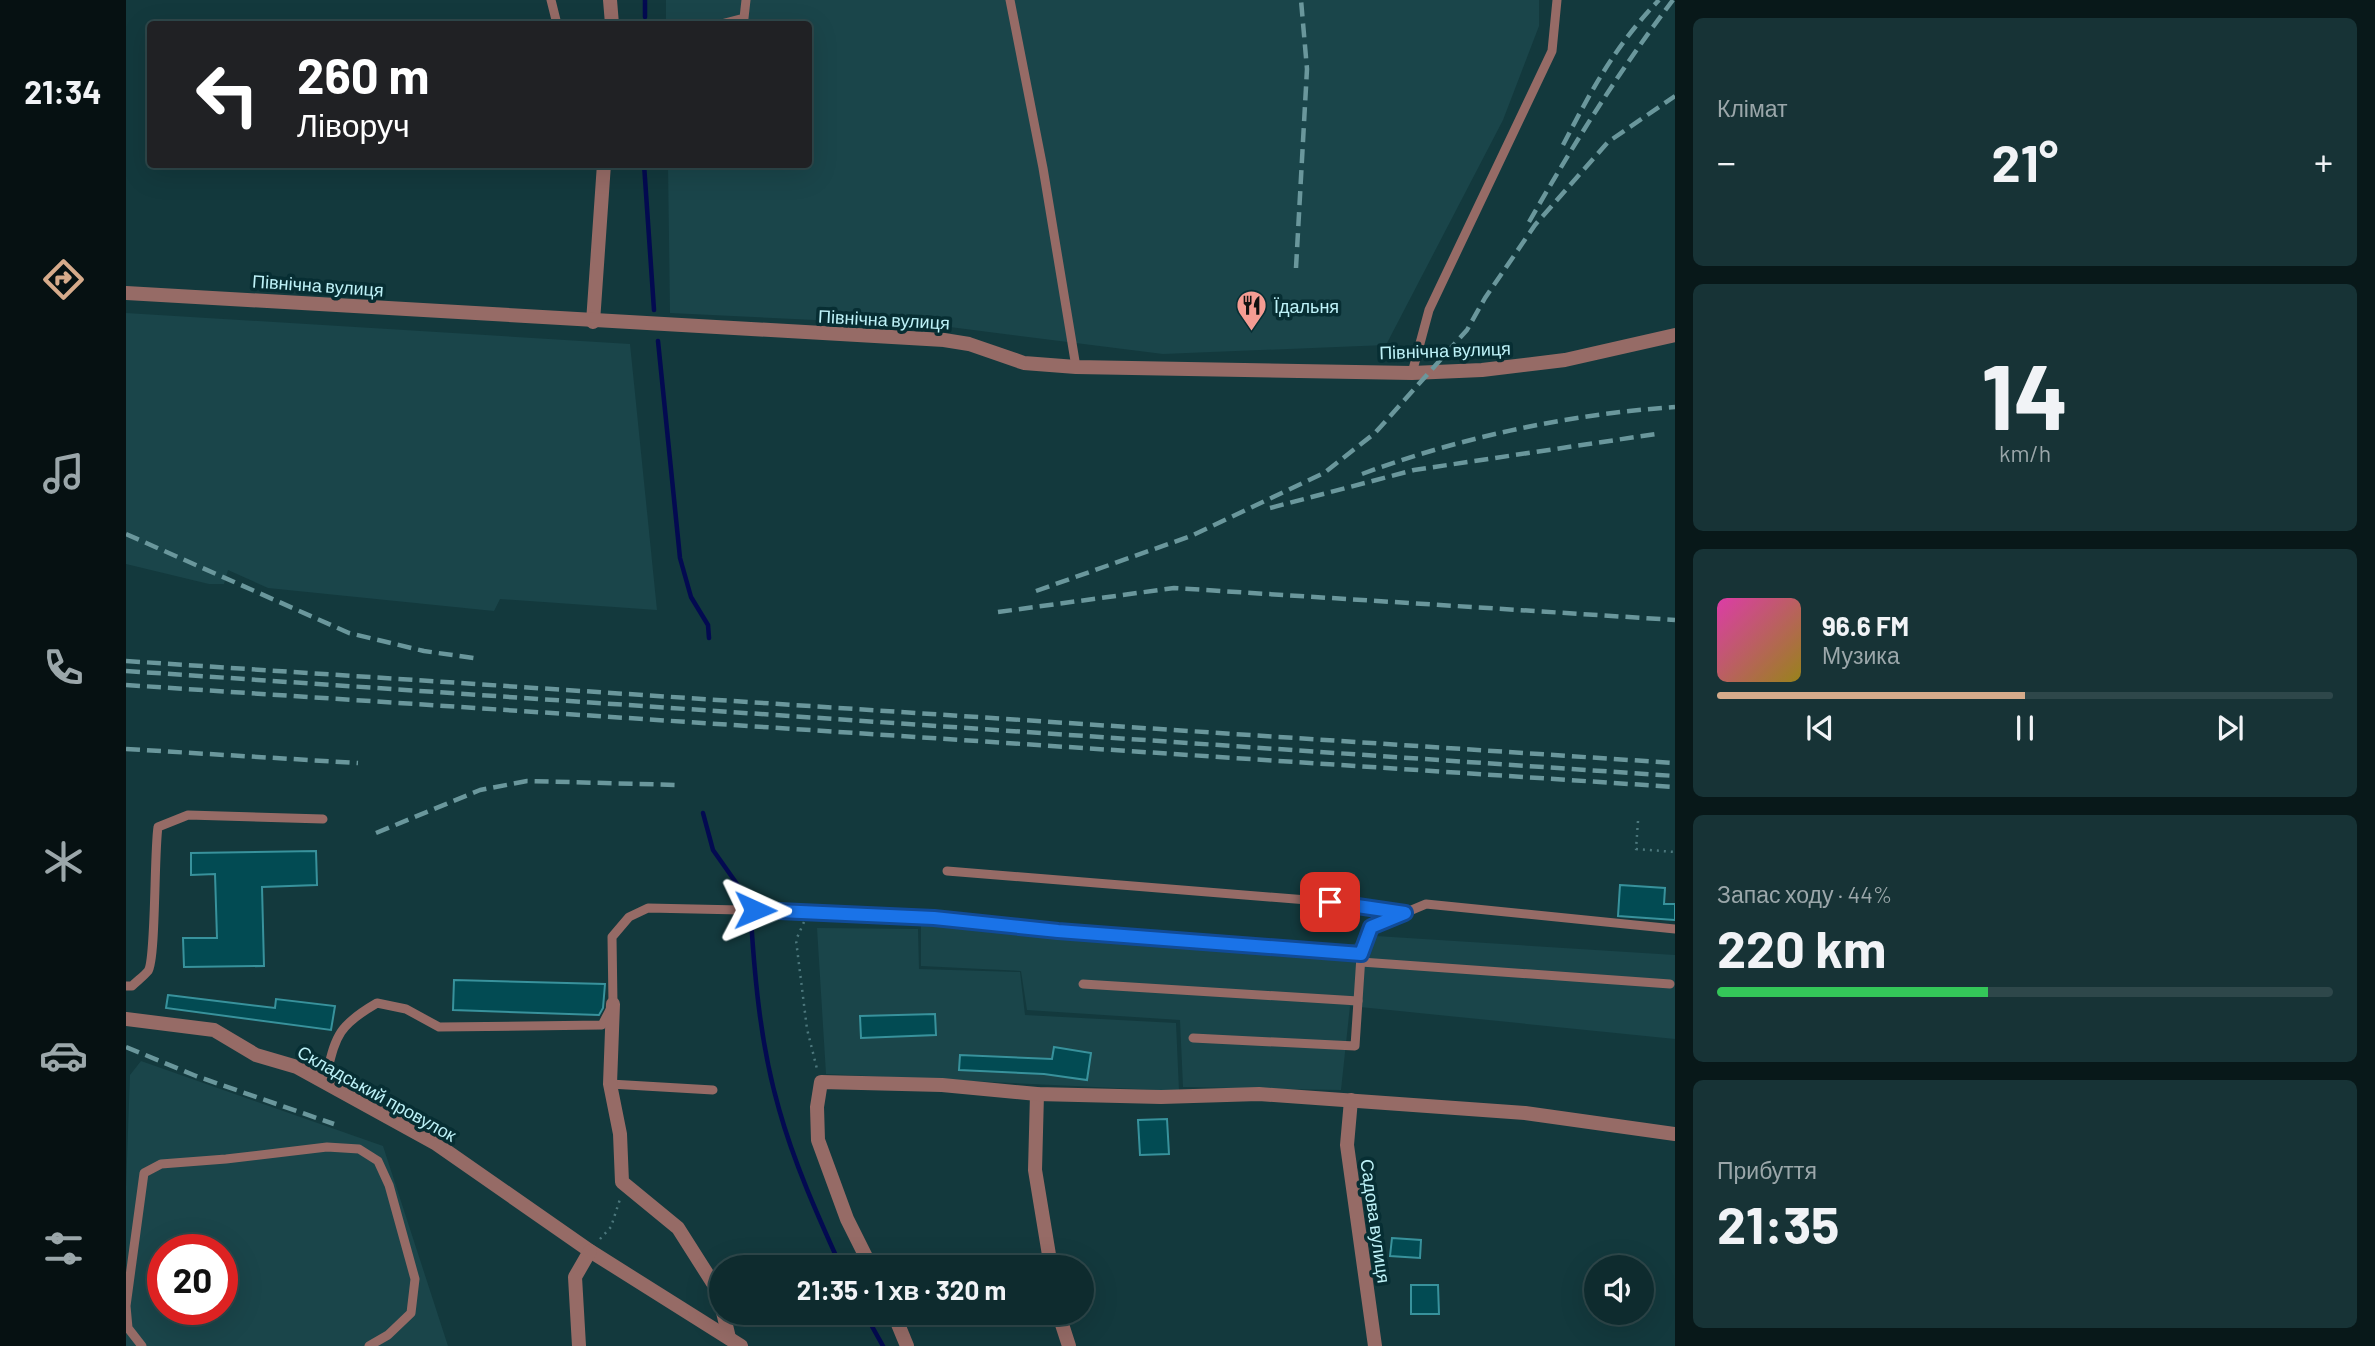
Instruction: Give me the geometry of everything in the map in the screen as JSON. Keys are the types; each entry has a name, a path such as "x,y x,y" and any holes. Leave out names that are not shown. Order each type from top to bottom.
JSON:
{"street":[{"path":"610,0 612,21"},
{"path":"593,322 604,168"},
{"name":"Північна вулиця","path":"126,293 593,322 944,340 969,344 1024,363 1076,367 1412,373 1523,367 1675,335"},
{"path":"613,1004 610,1084 620,1134 622,1182 677,1228 709,1277"},
{"name":"Складський провулок","path":"126,1019 214,1030 256,1055 297,1067 435,1143 590,1251 735,1342"},
{"path":"866,1255 847,1219 818,1140 817,1107 821,1082 943,1085 1037,1094 1161,1097 1259,1094 1525,1113 1675,1134"},
{"path":"1037,1094 1035,1170 1049,1255"},
{"name":"Садова вулиця","path":"1351,1100 1347,1145 1375,1346"},
{"path":"579,1346 575,1277 590,1251"},
{"path":"728,1325 735,1342"},
{"path":"898,1325 907,1346"},
{"path":"1062,1325 1069,1346"}],"lane":[{"path":"551,0 556,21"},
{"path":"732,21 744,18 747,0"},
{"path":"1010,0 1043,168 1076,367"},
{"path":"1412,373 1429,310 1552,51 1557,0"},
{"path":"126,986 132,986 150,969 154,943 154,852 158,827 188,815 323,819"},
{"path":"947,871 1357,904 1405,913"},
{"path":"1193,1038 1355,1046 1361,958 1371,927 1426,904 1675,929"},
{"path":"324,1084 338,1032 356,1015 377,1003 406,1009 439,1027 602,1025 613,1004 612,937 629,917 648,908 809,911 934,918 1670,984"},
{"path":"1083,984 1358,1001"},
{"path":"610,1084 713,1090"},
{"path":"142,1346 128,1328 126,1306 144,1173 161,1164 327,1147 359,1149 378,1161 388,1185 415,1279 411,1312 388,1335 369,1346"}],"path":[{"path":"1638,821 1636,849 1675,852"},
{"path":"809,911 796,940 807,1029 821,1082"},
{"path":"590,1251 611,1227 622,1182"}],"shaded area":[{"path":"666,0 1539,0 1539,26 1503,120 1386,345 1163,354 942,326 670,313 668,168 812,168 812,21 666,21"},
{"path":"126,313 630,344 657,610 500,599 494,611 268,588 228,570 224,584 209,584 126,564"},
{"path":"921,913 1350,945 1376,936 1675,955 1675,1039 1350,1006 1341,1090 1183,1087 1180,1020 1027,1010 1021,971 921,966"},
{"path":"817,928 918,929 919,969 1020,972 1025,1015 1176,1023 1179,1091 826,1074"},
{"path":"141,1061 383,1146 448,1346 126,1346 126,1187 130,1075"}],"building":[{"path":"316,851 317,885 262,887 264,966 184,967 183,938 217,938 215,874 191,875 191,853"},
{"path":"1620,885 1665,888 1664,904 1675,904 1675,920 1618,916"},
{"path":"454,980 605,984 603,1008 599,1015 453,1010"},
{"path":"168,995 275,1008 276,999 335,1006 331,1030 166,1008"},
{"path":"935,1014 936,1035 861,1038 860,1016"},
{"path":"1054,1047 1091,1053 1087,1080 1044,1074 959,1070 960,1055 1052,1059"},
{"path":"1167,1119 1169,1154 1140,1155 1138,1120"},
{"path":"1392,1238 1421,1240 1420,1258 1390,1256"},
{"path":"1411,1285 1438,1285 1439,1314 1411,1314"}],"waterway":[{"path":"645,0 645,17"},
{"path":"644,168 654,310"},
{"path":"658,341 680,558 691,597 708,625 709,638"},
{"path":"703,813 713,850 749,901"},
{"path":"751,919 760,1014 773,1086 799,1169 836,1255"},
{"path":"871,1325 883,1346"}],"railway":[{"path":"1296,268 1307,69 1301,0"},
{"path":"1563,145 1605,69 1643,17 1659,0"},
{"path":"1529,222 1597,109 1673,0"},
{"path":"1036,591 1191,536 1324,473 1375,433 1467,330 1485,298 1535,225 1608,142 1675,96"},
{"path":"1362,474 1438,449 1516,429 1596,415 1675,407"},
{"path":"1270,508 1414,470 1656,434"},
{"path":"126,534 349,633 424,651 480,659"},
{"path":"998,612 1174,588 1675,620"},
{"path":"126,661 1675,763"},
{"path":"126,671 1675,776"},
{"path":"126,685 1675,787"},
{"path":"126,749 358,763"},
{"path":"376,833 480,790 527,781 679,785"},
{"path":"126,1047 196,1076 334,1124"}],"place":[{"name":"Їдальня","path":"1251,333"}],"route":[{"path":"755,910 934,918 1058,931 1361,954 1371,927 1405,913 1330,902"}]}
